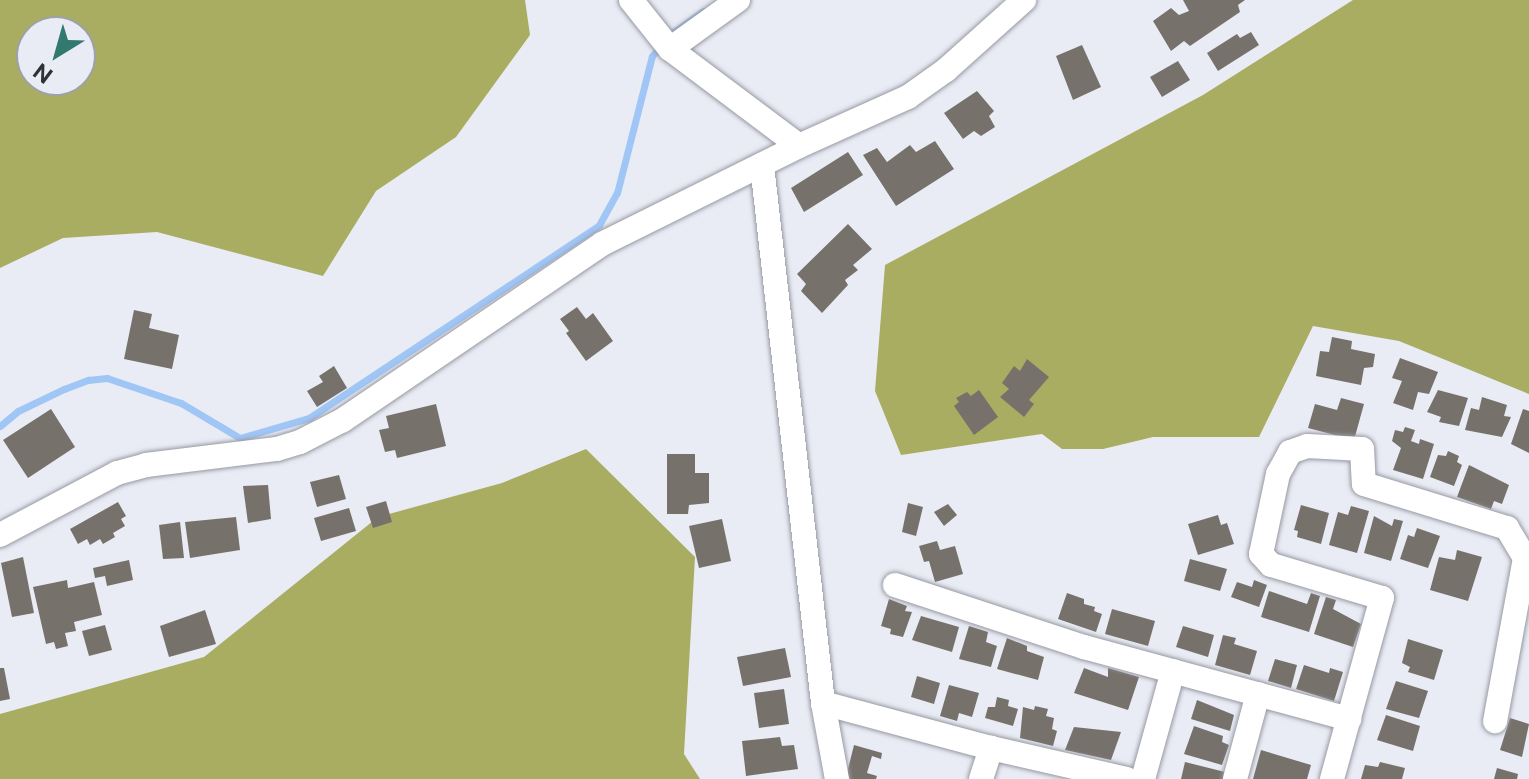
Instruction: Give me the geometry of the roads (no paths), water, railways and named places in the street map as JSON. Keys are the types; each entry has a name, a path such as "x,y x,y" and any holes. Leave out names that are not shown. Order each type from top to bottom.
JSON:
{"street":[{"path":"631,0 670,49 799,146"},
{"path":"670,49 738,0"},
{"path":"0,535 117,473 146,465 277,449 300,442 343,420 602,244 799,146 908,97 946,70 1024,0"},
{"path":"762,165 823,703 837,779"},
{"path":"1332,779 1382,598 1271,565 1261,554 1278,474 1290,452 1307,446 1362,449 1364,484 1507,528 1525,558 1495,721"},
{"path":"895,585 1084,647 1349,719"},
{"path":"1143,779 1173,671"},
{"path":"1235,779 1258,694"},
{"path":"823,703 991,748 1126,779"},
{"path":"981,779 991,748"}],"waterway":[{"path":"0,426 18,411 64,389 88,380 107,378 181,403 240,438 309,418 599,225 617,193 652,56 672,33 703,11"}]}
